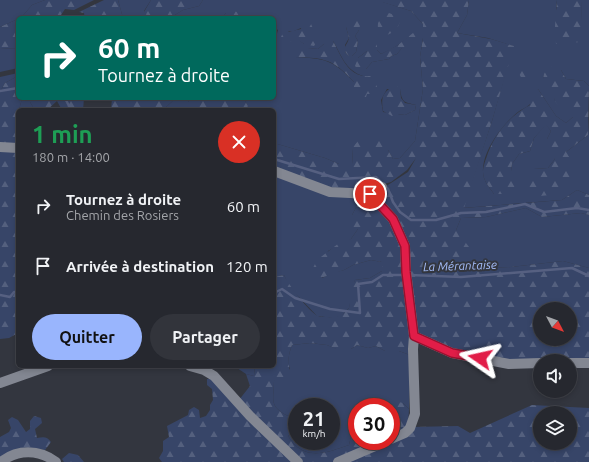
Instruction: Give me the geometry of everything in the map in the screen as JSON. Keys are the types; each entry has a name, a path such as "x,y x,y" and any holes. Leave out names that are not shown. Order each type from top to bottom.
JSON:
{"street":[{"path":"0,147 16,148"},
{"path":"276,172 330,192 370,194 382,187"},
{"path":"370,194 393,219 405,246 406,275 414,336 415,414 410,428 400,435"},
{"path":"414,336 452,353 509,364 533,364"},
{"path":"577,363 589,363"},
{"path":"0,383 42,368"},
{"path":"197,368 214,376 250,416 298,462"},
{"path":"338,462 366,450"},
{"path":"1,462 15,453 33,452 49,457 56,462"}],"green space":[{"path":"0,0 45,0 32,5 23,16 16,16 16,20 0,27"},
{"path":"45,0 94,0 74,10 65,9 60,16 23,16 32,5"},
{"path":"104,0 118,0 122,16 85,16 84,13 79,12"},
{"path":"118,0 151,0 144,11 148,16 122,16"},
{"path":"151,0 203,0 199,6 183,10 173,16 147,16 144,12"},
{"path":"203,0 382,0 383,2 411,11 423,24 423,38 420,57 423,89 415,141 400,158 393,159 388,150 352,148 353,164 339,164 325,158 276,144 276,108 247,108 248,106 243,100 276,100 276,37 278,30 276,28 276,16 244,16 242,13 226,13 224,16 173,16 183,10 199,6","holes":["346,27 359,30 355,36 358,41 356,52 352,56 349,56 345,52 345,45 349,38","301,28 304,44 288,31 294,31","413,34 397,54 391,56 389,59 372,62 366,69 358,58 367,51 377,50 381,54 394,48","333,41 348,66 363,76 354,82 340,69 328,62 295,57 306,48 318,49 324,44","387,89 400,89 404,101 416,105 415,110 405,115 383,112 381,100"]},
{"path":"382,0 469,0 467,15 457,33 491,39 514,46 464,208 562,200 577,190 589,195 589,215 581,213 542,217 526,208 486,217 461,218 456,230 469,247 463,269 511,267 563,261 589,268 589,360 577,360 577,354 533,354 533,361 511,361 448,347 417,337 408,247 374,194 408,172 416,158 407,170 391,182 355,192 323,188 276,170 276,144 325,158 339,164 353,164 352,148 359,140 380,141 388,150 393,159 400,158 415,141 423,89 420,57 423,38 423,24 411,11 382,2"},
{"path":"469,0 557,0 556,9 580,42 582,0 589,0 589,86 584,81 566,79 561,70 544,74 543,84 554,95 555,101 573,103 573,117 566,123 556,116 538,89 530,104 512,117 494,139 486,155 483,175 485,181 494,194 511,171 512,164 519,154 530,151 534,138 546,124 551,131 547,139 555,159 548,168 534,169 526,191 566,152 588,135 589,118 589,195 577,190 562,200 463,208 492,121 513,46 488,38 457,33 467,15"},
{"path":"557,0 582,0 581,42 556,44 555,26"},
{"path":"233,11 243,13 244,16 224,16 226,13"},
{"path":"389,13 394,15 400,21 395,30 386,35 380,31 378,24 381,15"},
{"path":"356,15 361,21 359,30 355,36 358,41 356,52 352,56 349,56 345,51 349,38 346,27 348,19"},
{"path":"16,20 16,48 0,49 0,27"},
{"path":"306,24 311,24 318,40 314,46 304,44 298,40 286,42 281,41 283,33 301,29"},
{"path":"413,33 417,35 415,41 410,47 402,48 397,54 391,56 389,59 372,62 362,73 355,66 358,58 367,51 364,46 366,40 372,39 377,42 377,50 381,54 398,45"},
{"path":"326,38 333,41 343,60 351,70 362,76 370,76 375,81 377,87 372,94 367,94 365,100 361,101 354,99 354,82 347,74 334,64 321,59 295,57 294,49 298,47 318,49 324,44"},
{"path":"16,48 16,68 0,72 0,49"},
{"path":"521,66 530,68 537,74 530,80 522,79 518,72"},
{"path":"549,66 561,70 566,79 584,81 589,86 588,135 566,152 571,160 572,180 560,194 540,196 526,191 523,181 533,169 548,168 555,159 545,149 547,139 551,131 546,125 534,138 530,151 519,154 512,164 511,171 518,178 516,186 502,194 494,194 483,175 488,153 495,138 504,125 516,114 530,105 530,92 538,89 556,116 566,123 573,117 573,103 561,109 555,101 553,95 542,84 544,74"},
{"path":"16,73 16,77 5,83 0,92 0,77"},
{"path":"16,77 16,100 22,100 20,108 16,108 16,145 0,143 0,92 5,83"},
{"path":"396,85 400,89 401,98 405,103 416,105 415,110 405,115 398,114 392,116 383,111 382,102 385,93"},
{"path":"22,100 30,100 34,108 20,108"},
{"path":"30,100 84,100 83,108 61,108 57,101 49,108 34,108"},
{"path":"112,100 174,100 166,107 175,108 111,108"},
{"path":"174,100 190,100 188,102 198,108 175,108 166,107"},
{"path":"190,100 243,100 248,106 247,108 198,108 187,107 188,102"},
{"path":"0,149 16,150 16,334 9,338 0,339"},
{"path":"276,174 352,196 358,204 352,215 358,229 351,239 328,251 322,278 353,265 371,260 382,262 382,271 370,278 355,280 349,308 341,316 333,318 317,316 295,293 284,275 276,277"},
{"path":"352,196 370,196 392,222 402,247 410,321 410,355 399,351 385,351 376,346 368,348 357,345 351,349 336,349 327,345 310,343 292,345 289,359 290,379 274,381 273,398 277,409 288,416 288,447 239,400 250,386 246,374 254,376 255,368 276,368 276,277 284,275 299,297 309,309 318,316 334,317 342,315 349,308 351,290 355,280 370,278 382,271 382,262 371,260 353,265 344,270 312,281 310,274 317,260 343,240 351,239 358,229 352,227 352,215 358,204"},
{"path":"526,208 542,217 581,213 589,215 589,268 563,261 511,267 463,269 456,230 461,218 486,217"},
{"path":"310,343 327,345 337,349 351,349 357,345 368,348 376,346 385,351 399,351 410,355 409,409 403,403 400,404 400,398 348,398 348,445 340,448 340,398 288,398 288,416 275,406 273,398 274,381 290,369 289,357 292,345"},
{"path":"237,368 255,368 254,376 246,374"},
{"path":"213,378 294,462 162,462 159,458 163,451 163,441 169,437 167,426 188,415 189,410 194,407 199,410 200,418 206,416 210,410 210,405 213,400 212,389 207,385 207,379"},
{"path":"400,402 403,403 409,409 408,426 400,431"},
{"path":"532,405 551,406 533,406 533,450 577,450 577,407 589,408 589,462 344,462 367,450 400,450 400,433 412,427 458,426 470,433"},
{"path":"34,416 41,418 42,423 35,429 37,438 43,437 51,442 45,450 32,448 22,449 0,459 0,437 9,432 11,428 8,420 12,417 18,420 26,432 30,429 30,421"},
{"path":"348,445 348,450 361,450 333,462 303,462 291,450 324,453 340,450 340,448"},
{"path":"301,450 335,450 324,453"},
{"path":"69,453 78,455 84,462 64,462 62,459"}],"waterway":[{"name":"La Mérantaise","path":"0,91 16,88"},
{"name":"La Mérantaise","path":"66,100 70,108"},
{"name":"La Mérantaise","path":"276,160 339,179 376,177 388,189 393,202 400,212 411,220 436,220 461,213 486,212 525,204 544,212 577,208 589,210"},
{"name":"La Mérantaise","path":"410,275 461,277 572,268 589,276"},
{"name":"La Mérantaise","path":"276,292 282,289 295,298 330,309 360,313 358,284 372,282 383,275 405,275"},
{"name":"La Mérantaise","path":"0,295 10,297 14,292 16,292"}],"route":[{"path":"370,194 393,219 405,246 406,272 414,336 452,353 480,358"}]}
